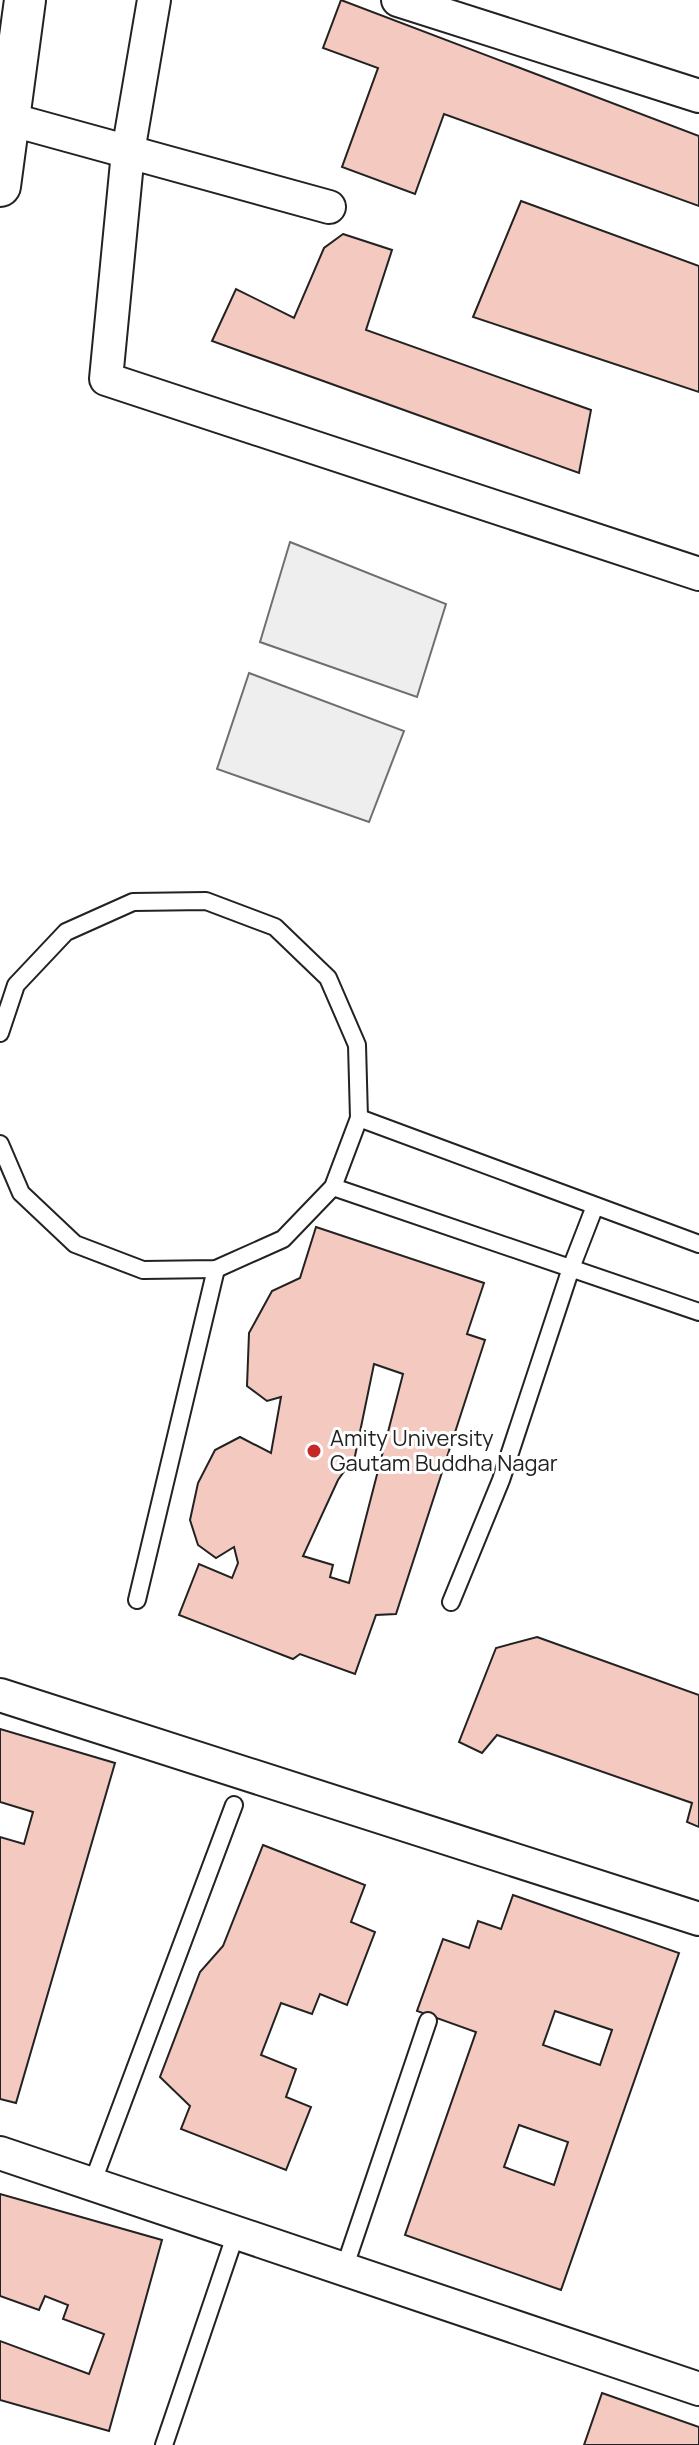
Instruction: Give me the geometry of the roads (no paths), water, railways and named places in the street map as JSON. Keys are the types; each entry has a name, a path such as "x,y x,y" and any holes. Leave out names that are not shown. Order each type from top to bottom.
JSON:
{"street":[{"path":"0,186 25,0"},
{"path":"154,0 128,152 106,379 699,574"},
{"path":"398,0 699,96"},
{"path":"9,119 329,207"},
{"path":"0,1695 699,1919"},
{"path":"0,2153 699,2389"}],"lane":[{"path":"0,1033 8,984 66,932 133,902 206,901 275,927 328,978 357,1045 359,1118 333,1187 283,1239 216,1269 143,1270 75,1244 21,1193 0,1144"},
{"path":"359,1118 699,1244"},
{"path":"333,1187 699,1312"},
{"path":"451,1602 501,1480 571,1268 595,1206"},
{"path":"137,1600 216,1269"},
{"path":"92,2184 234,1805"},
{"path":"344,2269 428,2021"},
{"path":"164,2445 236,2233"}],"place":[{"name":"Amity University Gautam Buddha Nagar","path":"314,1451"}]}
